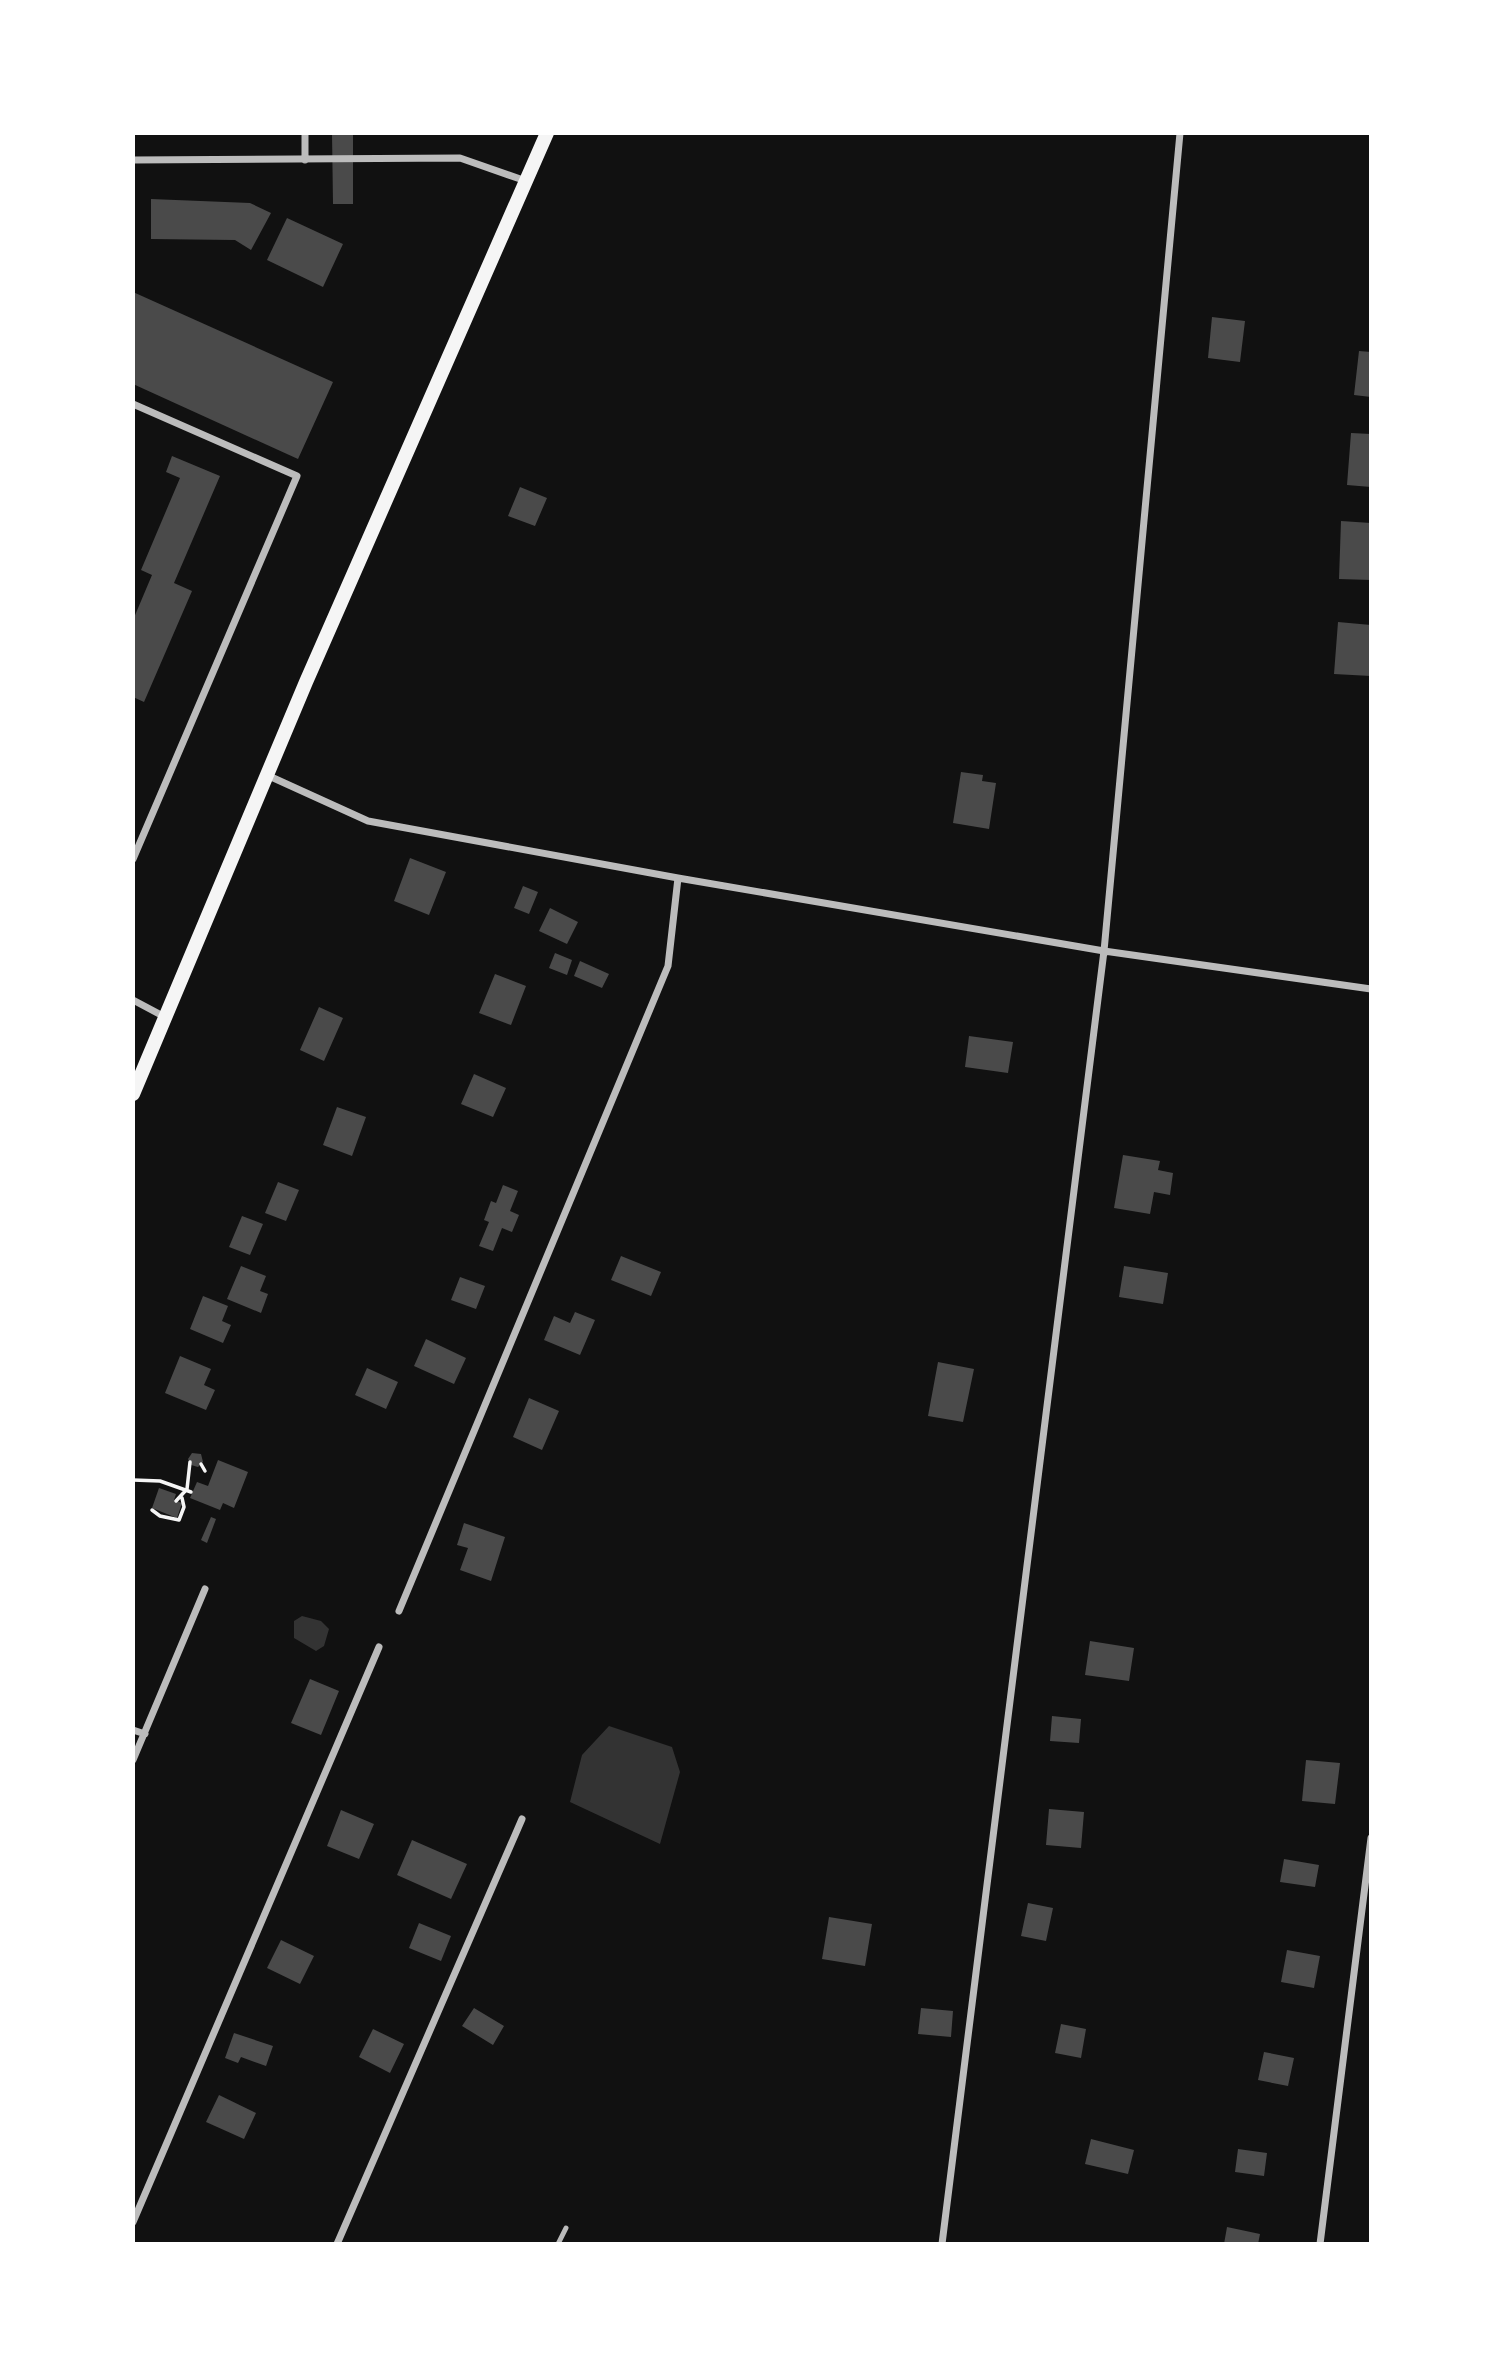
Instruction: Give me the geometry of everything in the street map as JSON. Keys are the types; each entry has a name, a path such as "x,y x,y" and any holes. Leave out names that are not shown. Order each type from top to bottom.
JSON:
{"main road":[{"path":"133,1094 269,776 306,682 547,133"}],"street":[{"path":"305,133 305,160"},
{"path":"942,2244 1104,951 1180,133"},
{"path":"133,160 460,158 526,181"},
{"path":"133,404 297,476 133,859"},
{"path":"269,776 368,821 678,878 1104,951 1371,989"},
{"path":"398,1611 668,966 678,878"},
{"path":"133,1000 165,1017"},
{"path":"133,1760 205,1589"},
{"path":"133,2222 379,1647"},
{"path":"133,1730 145,1734"},
{"path":"337,2244 522,1819"},
{"path":"1320,2244 1371,1838"}],"lane":[{"path":"558,2244 566,2228"}],"path":[{"path":"176,1501 189,1491 190,1462"},
{"path":"201,1464 205,1471"},
{"path":"133,1480 160,1481 189,1491"},
{"path":"152,1510 160,1516 179,1520 184,1507 182,1497"}],"shaded area":[{"path":"302,1616 321,1621 329,1629 324,1646 316,1651 294,1638 294,1621"},
{"path":"609,1726 672,1747 680,1772 660,1844 570,1802 582,1755"}],"building":[{"path":"332,133 353,133 353,204 333,204"},
{"path":"151,199 250,203 271,213 251,250 235,240 151,239"},
{"path":"287,218 343,244 323,287 267,260"},
{"path":"133,292 333,382 298,459 133,384"},
{"path":"1212,317 1245,321 1240,362 1208,358"},
{"path":"1359,351 1371,352 1371,397 1354,395"},
{"path":"1351,433 1371,434 1371,487 1347,485"},
{"path":"172,456 220,476 174,583 192,591 144,702 133,697 133,620 152,575 141,570 180,478 166,472"},
{"path":"520,487 547,498 535,526 508,516"},
{"path":"1341,521 1371,523 1371,580 1339,579"},
{"path":"1338,622 1371,625 1371,676 1334,674"},
{"path":"961,772 983,775 982,781 996,783 989,829 953,823"},
{"path":"410,858 446,872 429,915 394,901"},
{"path":"523,886 538,892 529,914 514,908"},
{"path":"550,908 578,922 567,944 539,931"},
{"path":"555,953 572,960 567,975 549,968"},
{"path":"580,961 609,974 602,988 574,976"},
{"path":"495,974 526,986 511,1025 479,1013"},
{"path":"319,1007 343,1018 324,1061 300,1050"},
{"path":"969,1036 1013,1042 1008,1073 965,1067"},
{"path":"474,1074 506,1088 493,1117 461,1104"},
{"path":"337,1107 366,1117 352,1156 323,1145"},
{"path":"1123,1155 1160,1161 1158,1170 1173,1173 1170,1195 1154,1192 1150,1214 1114,1208"},
{"path":"278,1182 299,1190 286,1221 265,1213"},
{"path":"503,1185 518,1191 510,1211 519,1215 512,1232 502,1228 493,1251 479,1246 489,1222 484,1220 491,1201 496,1203"},
{"path":"242,1216 263,1224 250,1255 229,1247"},
{"path":"621,1256 661,1272 651,1296 611,1280"},
{"path":"241,1266 266,1276 260,1291 268,1294 261,1313 227,1299"},
{"path":"1124,1266 1168,1273 1163,1304 1119,1297"},
{"path":"460,1277 485,1286 476,1309 451,1300"},
{"path":"203,1296 228,1306 222,1321 231,1325 223,1343 190,1329"},
{"path":"575,1312 595,1320 580,1355 544,1340 554,1316 570,1323"},
{"path":"426,1339 466,1358 454,1384 414,1366"},
{"path":"180,1356 211,1369 204,1385 215,1390 206,1410 165,1393"},
{"path":"938,1362 974,1369 963,1422 928,1416"},
{"path":"367,1368 398,1382 386,1409 355,1395"},
{"path":"529,1398 559,1411 542,1450 513,1437"},
{"path":"192,1453 201,1454 203,1462 198,1467 191,1465 188,1459"},
{"path":"218,1460 248,1472 234,1508 223,1503 220,1510 190,1498 197,1482 208,1486"},
{"path":"159,1488 176,1494 174,1500 182,1503 177,1518 152,1508"},
{"path":"211,1517 216,1519 207,1543 201,1540"},
{"path":"464,1523 505,1537 491,1581 460,1570 468,1548 457,1545"},
{"path":"1090,1641 1134,1648 1129,1681 1085,1675"},
{"path":"310,1679 339,1691 321,1735 291,1723"},
{"path":"1052,1716 1081,1719 1079,1743 1050,1741"},
{"path":"1306,1760 1340,1763 1335,1804 1302,1801"},
{"path":"1049,1809 1084,1812 1081,1848 1046,1845"},
{"path":"341,1810 374,1824 359,1859 327,1846"},
{"path":"412,1840 467,1864 451,1899 397,1875"},
{"path":"1284,1859 1319,1865 1315,1887 1280,1882"},
{"path":"1028,1903 1053,1908 1046,1941 1021,1936"},
{"path":"829,1917 872,1924 865,1966 822,1959"},
{"path":"419,1923 451,1936 441,1961 409,1948"},
{"path":"281,1940 314,1956 300,1984 267,1968"},
{"path":"1287,1950 1320,1956 1314,1988 1281,1982"},
{"path":"474,2008 504,2026 493,2045 462,2026"},
{"path":"921,2008 953,2011 951,2037 918,2034"},
{"path":"1061,2024 1086,2029 1081,2058 1055,2053"},
{"path":"373,2029 404,2044 390,2073 359,2057"},
{"path":"234,2033 273,2046 266,2066 241,2057 238,2063 225,2058"},
{"path":"1264,2052 1294,2058 1288,2086 1258,2080"},
{"path":"219,2095 256,2113 244,2139 206,2122"},
{"path":"1091,2139 1134,2150 1128,2174 1085,2164"},
{"path":"1238,2149 1267,2153 1264,2176 1235,2172"},
{"path":"1227,2227 1260,2234 1258,2244 1224,2244"}]}
